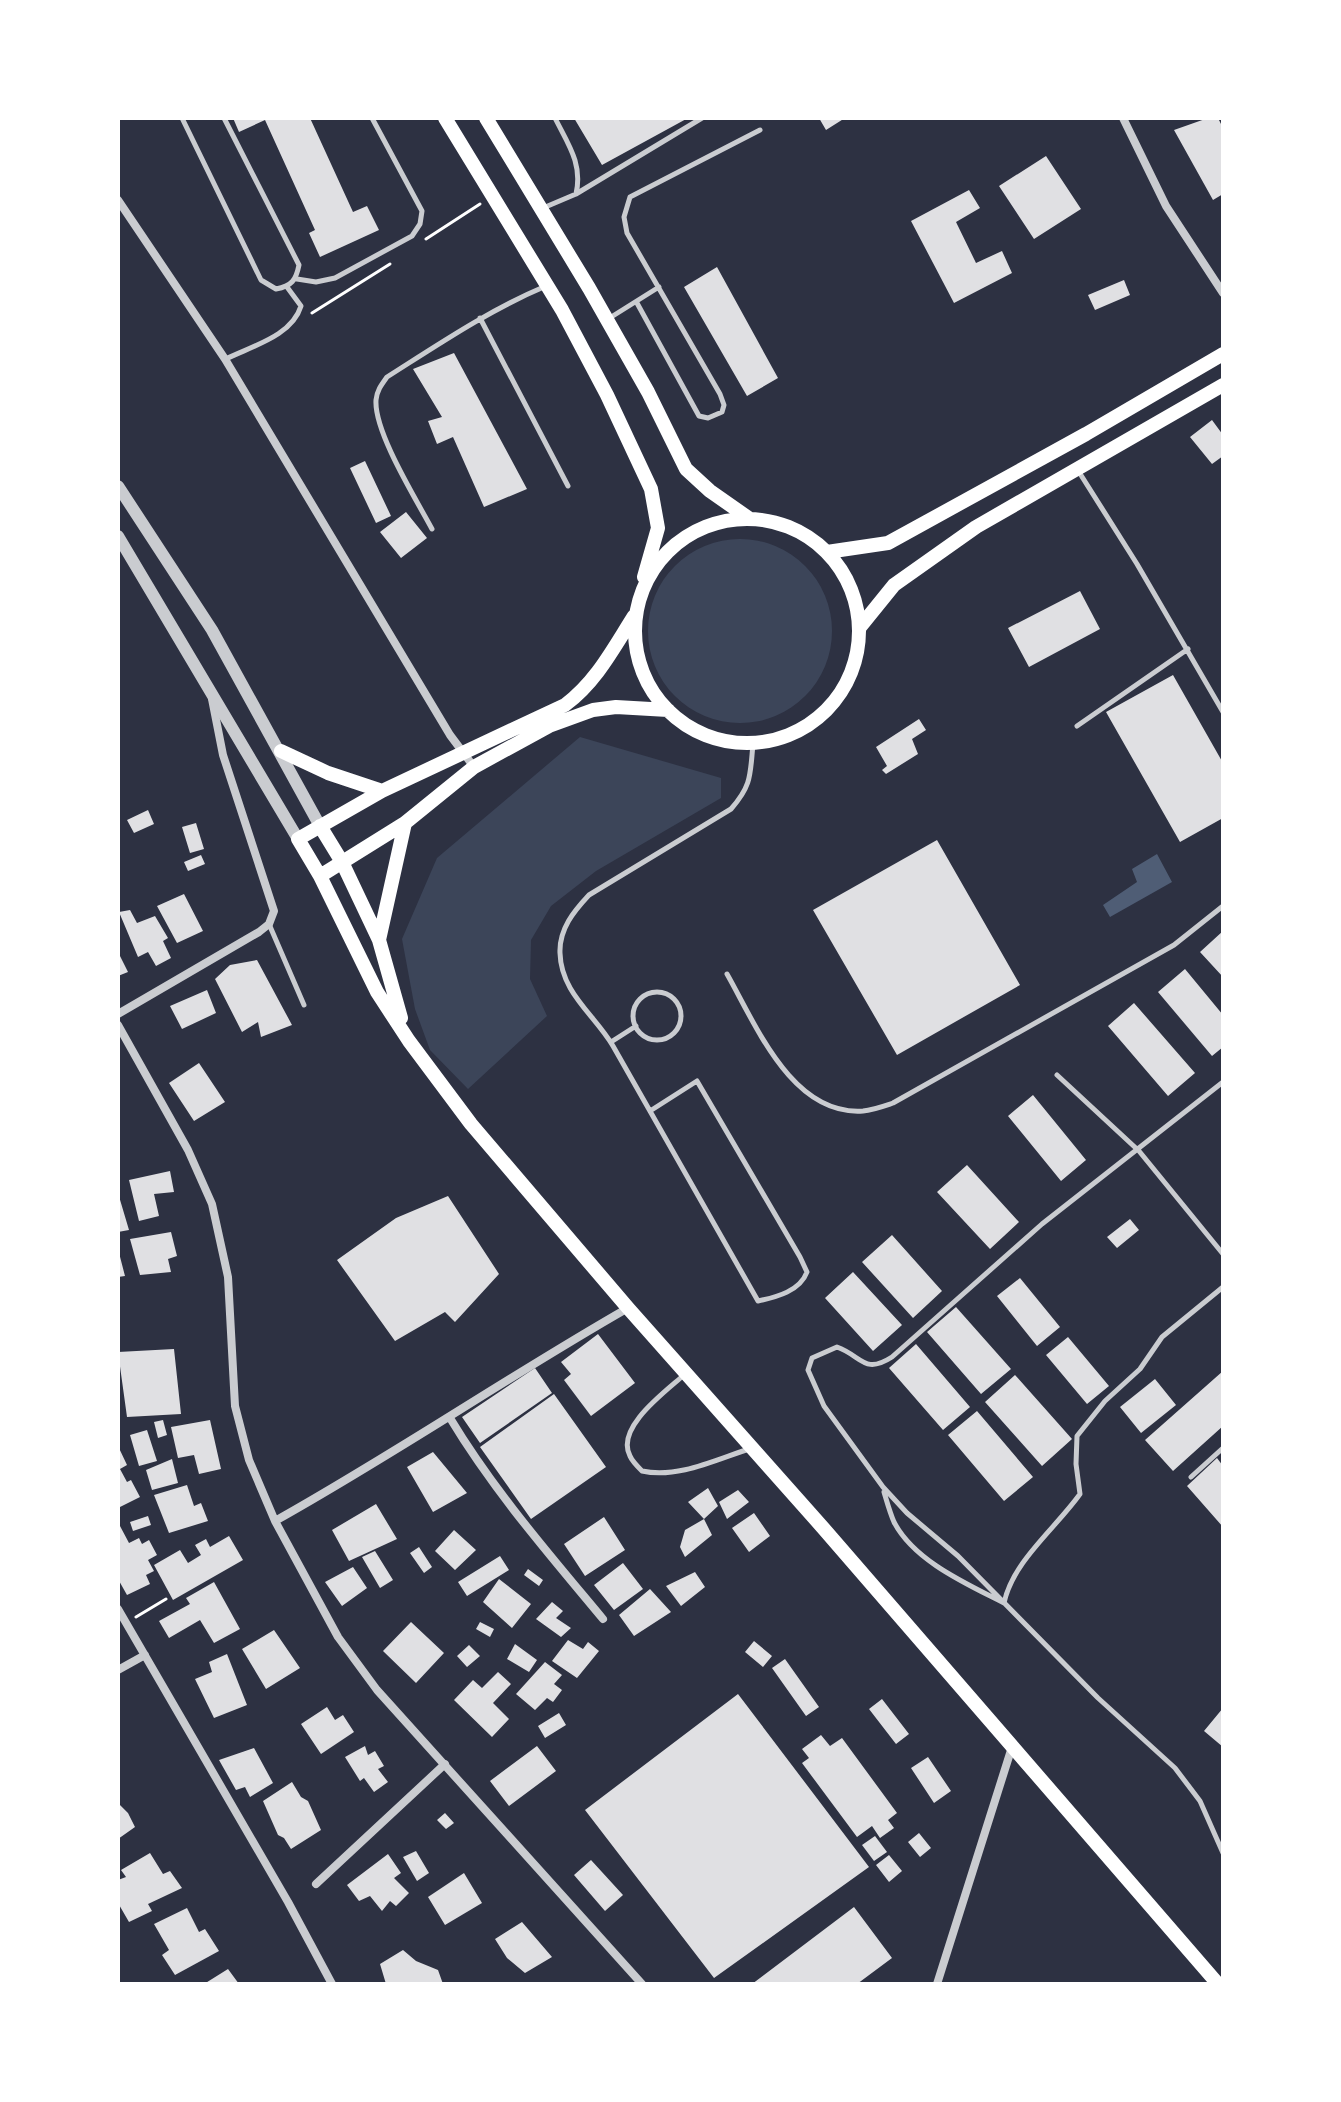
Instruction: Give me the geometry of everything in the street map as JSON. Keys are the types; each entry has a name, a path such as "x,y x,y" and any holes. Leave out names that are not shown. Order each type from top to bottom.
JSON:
{"main road":[{"path":"445,118 547,286 607,395 651,489 658,528 640,591 634,616 636,656 652,693 679,722 714,740 753,744 782,739 808,727 831,707 847,684 857,656 860,627 850,586 827,552 804,535 779,523 750,519 703,526 685,534 666,552 640,591"},
{"path":"486,118 543,208 607,320 648,392 686,469 710,491 750,519"},
{"path":"827,552 888,543 1223,354"},
{"path":"860,627 894,585 976,527 1223,385"},
{"path":"634,616 584,691 554,710 382,791 298,839 320,876 377,992 471,1124 1218,1984"},
{"path":"320,876 405,823 474,767 549,726 593,710 616,707 668,710"},
{"path":"281,751 328,773 382,791"},
{"path":"379,940 405,823"},
{"path":"320,826 342,862 379,940 409,1041"}],"street":[{"path":"1123,118 1166,206 1223,293"},
{"path":"118,200 225,359 450,735 474,767"},
{"path":"118,486 212,630 320,826"},
{"path":"118,536 298,839"},
{"path":"118,1014 259,932 269,924 274,911 223,755 210,689"},
{"path":"118,1025 188,1150 212,1204 228,1277 235,1406 249,1460 275,1521 338,1637 377,1690 642,1984"},
{"path":"275,1521 628,1308"},
{"path":"450,1418 475,1460 603,1619"},
{"path":"118,1609 288,1902 332,1984"},
{"path":"118,1670 145,1655"},
{"path":"937,1984 1012,1747"},
{"path":"316,1884 445,1764"}],"lane":[{"path":"182,118 261,280 276,289 287,287 297,279 299,265 224,118"},
{"path":"297,279 316,282 335,278 412,236 420,224 422,211 372,118"},
{"path":"555,118 573,152 580,176 576,194"},
{"path":"543,208 576,194 702,118"},
{"path":"637,303 691,406 699,416 708,418 722,412 724,405 720,394 627,233 624,217 630,197 760,130"},
{"path":"432,529 398,466 378,414 378,391 387,377 480,318 547,286"},
{"path":"225,359 290,327 301,306 287,287"},
{"path":"607,320 659,287"},
{"path":"480,318 568,486"},
{"path":"1077,468 1223,712"},
{"path":"1077,726 1188,649"},
{"path":"650,1111 697,1081 800,1257 807,1272 804,1281 790,1291 758,1301 650,1111 611,1042 584,1011 566,981 560,953 562,934 574,910 589,895 731,809 745,793 753,744"},
{"path":"727,974 779,1065 808,1095 835,1109 864,1111 893,1103 1174,945 1223,906"},
{"path":"269,924 304,1005"},
{"path":"645,994 669,994 680,1006 682,1014 678,1029 666,1038 650,1039 636,1026 635,1006 645,994"},
{"path":"611,1042 636,1026"},
{"path":"1057,1075 1139,1151 1223,1254"},
{"path":"1223,1082 1139,1151 1042,1224 892,1357 880,1365 872,1365 861,1363 848,1351 837,1347 812,1358 808,1370 824,1406 883,1487 907,1513 958,1556 1098,1698 1175,1768 1200,1801 1223,1853"},
{"path":"1004,1603 1007,1587 1019,1566 1080,1494 1076,1464 1077,1436 1105,1401 1140,1369 1162,1337 1223,1287"},
{"path":"686,1373 635,1421 628,1434 628,1453 642,1471 673,1473 753,1448"},
{"path":"1191,1477 1223,1448"},
{"path":"883,1487 895,1523 922,1555 956,1579 1004,1603"}],"path":[{"path":"127,1624 166,1599"}],"shaded area":[{"path":"740,539 775,546 805,566 825,596 832,631 825,666 805,696 775,716 740,723 705,716 675,696 655,666 648,631 655,596 675,566 705,546"},
{"path":"580,737 721,778 721,798 596,871 551,906 531,940 530,979 547,1016 468,1089 430,1050 415,1009 402,939 437,858"},
{"path":"1157,854 1172,882 1110,917 1103,905 1137,882 1132,869"}],"building":[{"path":"233,118 310,118 353,212 367,206 379,230 320,257 309,233 315,230 265,120 239,132"},
{"path":"574,118 688,118 602,165"},
{"path":"819,118 845,118 826,130"},
{"path":"1208,118 1218,118 1223,128 1223,194 1213,200 1174,130"},
{"path":"1046,156 1081,209 1034,239 999,186"},
{"path":"969,190 980,208 956,222 976,263 1002,251 1012,273 954,303 911,221"},
{"path":"717,267 778,378 747,396 684,287"},
{"path":"1124,280 1130,295 1095,310 1088,295"},
{"path":"454,353 527,489 484,507 453,437 437,444 428,421 442,417 413,369"},
{"path":"1212,420 1223,435 1223,456 1212,464 1190,437"},
{"path":"365,461 391,516 376,523 350,468"},
{"path":"406,512 427,538 401,558 380,532"},
{"path":"1080,591 1100,629 1029,667 1008,628"},
{"path":"1173,675 1223,763 1223,818 1180,842 1106,712"},
{"path":"919,719 926,730 912,739 918,754 886,774 882,770 887,766 876,747"},
{"path":"148,810 154,824 134,833 127,820"},
{"path":"196,823 204,849 190,853 182,827"},
{"path":"937,840 1020,985 897,1055 813,910"},
{"path":"201,855 205,864 188,871 184,862"},
{"path":"184,894 203,931 177,943 157,906"},
{"path":"130,910 137,923 155,916 168,938 163,941 171,958 156,966 148,952 138,957 119,912"},
{"path":"1223,931 1223,977 1200,952"},
{"path":"118,952 128,972 118,976"},
{"path":"257,960 292,1025 261,1037 258,1022 242,1032 215,979 230,965"},
{"path":"1185,969 1223,1015 1223,1047 1212,1056 1158,992"},
{"path":"207,990 216,1013 182,1029 170,1006"},
{"path":"1134,1003 1195,1073 1168,1096 1108,1026"},
{"path":"199,1063 225,1102 194,1121 169,1083"},
{"path":"1033,1095 1086,1160 1061,1181 1008,1116"},
{"path":"967,1165 1019,1222 990,1249 937,1192"},
{"path":"170,1171 174,1192 154,1194 159,1216 139,1221 129,1180"},
{"path":"118,1193 129,1230 118,1232"},
{"path":"448,1196 499,1274 455,1322 445,1312 395,1341 337,1260 396,1218"},
{"path":"1130,1219 1139,1230 1117,1248 1107,1237"},
{"path":"171,1232 177,1256 168,1259 171,1272 140,1275 130,1239"},
{"path":"892,1235 942,1291 913,1318 862,1262"},
{"path":"118,1249 125,1276 118,1277"},
{"path":"853,1272 902,1325 873,1351 825,1298"},
{"path":"1020,1278 1060,1327 1037,1346 997,1296"},
{"path":"956,1307 1011,1369 981,1394 927,1332"},
{"path":"598,1334 635,1383 591,1416 564,1380 571,1374 561,1362"},
{"path":"1068,1337 1109,1386 1087,1404 1046,1355"},
{"path":"916,1344 970,1407 943,1430 889,1368"},
{"path":"174,1349 181,1414 127,1417 118,1352"},
{"path":"535,1368 552,1393 480,1443 462,1417"},
{"path":"1223,1371 1223,1426 1173,1471 1145,1440"},
{"path":"1015,1375 1072,1439 1042,1466 985,1402"},
{"path":"1155,1379 1176,1405 1141,1433 1120,1407"},
{"path":"554,1394 606,1467 531,1519 480,1447"},
{"path":"977,1411 1033,1477 1004,1501 948,1435"},
{"path":"163,1420 167,1435 158,1438 154,1422"},
{"path":"210,1420 221,1469 199,1474 194,1455 178,1458 171,1427"},
{"path":"147,1430 157,1461 139,1466 130,1435"},
{"path":"118,1446 127,1465 120,1469 127,1482 131,1480 140,1497 118,1508"},
{"path":"433,1452 467,1493 433,1512 407,1467"},
{"path":"1217,1458 1223,1466 1223,1527 1187,1486"},
{"path":"172,1459 178,1483 152,1490 146,1470"},
{"path":"187,1485 194,1506 201,1503 208,1521 169,1533 154,1495"},
{"path":"708,1488 718,1506 704,1519 688,1502"},
{"path":"738,1490 749,1502 727,1519 719,1502"},
{"path":"376,1504 397,1539 349,1561 332,1530"},
{"path":"754,1513 770,1536 749,1552 732,1528"},
{"path":"148,1516 151,1525 133,1531 130,1522"},
{"path":"604,1517 625,1550 585,1576 564,1544"},
{"path":"704,1519 712,1535 685,1557 680,1547 685,1530"},
{"path":"120,1526 129,1543 139,1538 142,1544 149,1540 157,1555 148,1560 154,1571 146,1575 150,1584 127,1595 118,1579"},
{"path":"454,1530 476,1550 455,1570 435,1551"},
{"path":"229,1536 243,1560 173,1600 154,1565 180,1550 188,1563 201,1555 195,1545 206,1539 210,1547"},
{"path":"419,1547 432,1567 424,1573 410,1553"},
{"path":"375,1551 393,1580 380,1588 362,1557"},
{"path":"500,1556 509,1570 467,1596 458,1582"},
{"path":"623,1563 643,1589 614,1610 594,1585"},
{"path":"353,1567 367,1588 342,1606 325,1582"},
{"path":"528,1569 543,1580 539,1586 524,1575"},
{"path":"695,1572 705,1587 681,1606 666,1586"},
{"path":"499,1579 531,1604 512,1628 483,1602"},
{"path":"214,1582 240,1629 214,1643 200,1620 169,1638 159,1621 190,1604 186,1598"},
{"path":"650,1589 671,1612 634,1636 619,1615"},
{"path":"552,1602 563,1611 556,1618 571,1628 561,1637 536,1619"},
{"path":"411,1622 444,1653 416,1683 383,1651"},
{"path":"480,1622 494,1629 490,1637 476,1629"},
{"path":"274,1630 300,1668 266,1689 242,1649"},
{"path":"568,1640 583,1649 588,1642 599,1651 577,1678 552,1661"},
{"path":"754,1641 772,1656 763,1667 745,1652"},
{"path":"515,1644 537,1660 529,1672 507,1659"},
{"path":"469,1645 480,1656 467,1667 457,1656"},
{"path":"227,1654 247,1705 214,1718 195,1679 212,1672 209,1662"},
{"path":"785,1659 819,1707 806,1716 772,1668"},
{"path":"545,1662 562,1675 554,1684 562,1690 553,1702 547,1698 535,1710 516,1694"},
{"path":"498,1672 511,1684 493,1703 509,1719 492,1737 454,1700 473,1680 482,1688"},
{"path":"738,1694 869,1867 714,1978 585,1810"},
{"path":"882,1699 909,1734 896,1744 869,1709"},
{"path":"327,1707 335,1720 343,1715 354,1732 321,1754 301,1724"},
{"path":"1223,1708 1223,1747 1204,1731"},
{"path":"559,1713 566,1725 545,1738 538,1726"},
{"path":"821,1735 830,1746 842,1738 897,1813 888,1820 894,1828 880,1838 872,1826 857,1837 802,1763 809,1758 802,1749"},
{"path":"365,1746 368,1755 375,1751 384,1766 378,1769 388,1782 374,1792 364,1778 360,1781 345,1757"},
{"path":"537,1746 556,1771 509,1806 490,1781"},
{"path":"254,1748 273,1783 250,1797 245,1787 236,1790 219,1760"},
{"path":"928,1757 951,1791 934,1803 911,1768"},
{"path":"292,1782 301,1797 308,1801 321,1830 291,1849 278,1835 263,1801"},
{"path":"118,1803 135,1827 118,1839"},
{"path":"445,1813 454,1823 446,1829 437,1820"},
{"path":"919,1833 931,1848 920,1857 908,1842"},
{"path":"875,1836 887,1852 874,1861 862,1845"},
{"path":"416,1851 429,1873 417,1881 403,1857"},
{"path":"150,1853 163,1874 170,1871 182,1888 148,1904 152,1911 129,1922 118,1903 118,1880 126,1877 121,1870"},
{"path":"388,1854 401,1873 394,1878 409,1893 396,1906 390,1901 382,1911 370,1896 359,1901 347,1885"},
{"path":"889,1855 902,1871 889,1882 876,1865"},
{"path":"591,1860 623,1895 605,1911 574,1875"},
{"path":"464,1873 482,1903 445,1925 428,1897"},
{"path":"854,1907 892,1958 857,1984 752,1984"},
{"path":"187,1908 199,1932 205,1929 219,1951 175,1975 162,1955 169,1950 154,1924"},
{"path":"522,1922 552,1957 525,1973 507,1958 495,1939"},
{"path":"403,1950 416,1961 438,1970 443,1984 386,1984 380,1964"},
{"path":"228,1969 239,1984 204,1984"}]}
